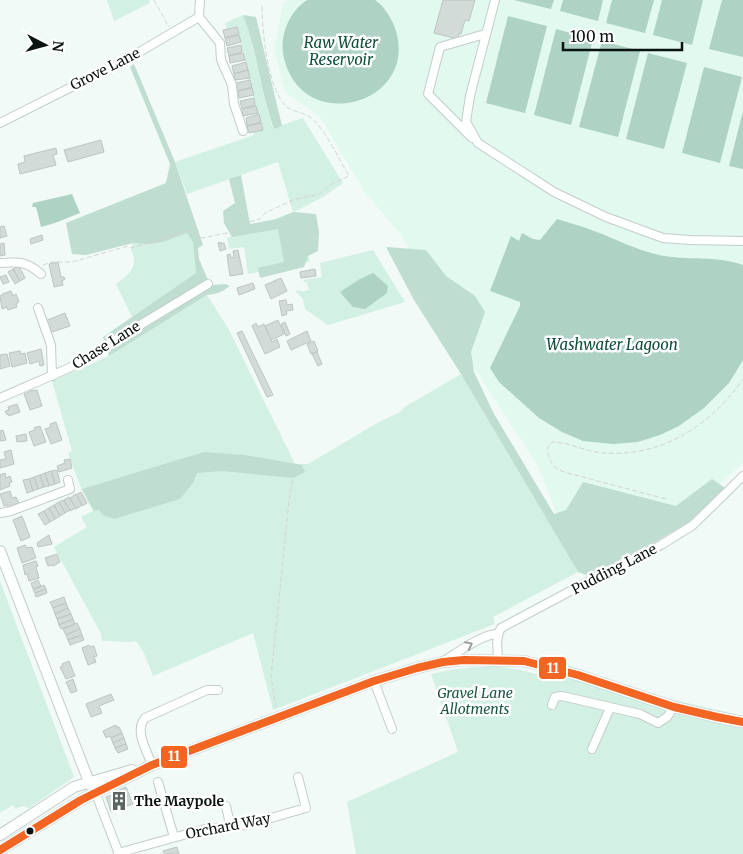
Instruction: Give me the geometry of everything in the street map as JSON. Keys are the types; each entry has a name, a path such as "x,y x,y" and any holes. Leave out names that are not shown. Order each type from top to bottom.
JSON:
{"main road":[{"path":"0,551 96,794"},
{"path":"0,835 74,787 151,765 374,681 443,662 464,660 524,661 571,673 674,706 743,722"},
{"path":"6,849 81,800 151,765"},
{"path":"25,820 34,818 83,790 96,794"}],"street":[{"path":"200,0 199,16 220,43 222,60 232,84 234,104 243,131"},
{"path":"478,143 466,122 470,96 495,0"},
{"name":"Grove Lane","path":"0,123 131,57 199,16"},
{"path":"485,34 440,47 428,94 478,143 554,192 606,217 663,238 743,241"},
{"path":"0,263 30,264 41,274"},
{"name":"Chase Lane","path":"0,398 69,368 208,284"},
{"path":"38,308 51,345 52,376"},
{"name":"Pudding Lane","path":"443,662 457,652 489,635 498,634 506,625 661,545 693,525 743,476"},
{"path":"0,513 11,511 70,489 68,480"},
{"path":"498,634 498,661"},
{"path":"374,681 392,728"},
{"path":"151,765 141,734 142,722 145,718 207,690 218,690"},
{"path":"552,705 555,697 558,695 640,714 658,723 667,717 674,706"},
{"path":"592,749 610,708"},
{"path":"298,777 308,817"},
{"path":"158,782 174,837"},
{"path":"96,794 118,854"},
{"path":"226,806 230,820 228,826"},
{"name":"Orchard Way","path":"118,854 205,829 246,825 306,808"}],"path":[{"path":"154,0 172,32"},
{"path":"30,264 46,265 52,262 72,262 190,231 202,238 227,233 249,222 260,219 265,214 293,200 320,194 332,184 349,176 311,117 290,110 279,97 272,76 262,28 262,4"},
{"path":"666,499 564,472 555,468 550,462 547,449 552,442 604,453 640,451 661,446 699,426 728,398 743,379"},
{"path":"278,716 271,677 288,501 293,478"}],"shaded area":[{"path":"288,0 743,0 743,463 678,522 580,571 537,465 474,367 466,363 416,272 405,240 365,192 320,117 285,92 274,50 283,3"},
{"path":"243,15 256,17 282,126 274,129 265,101 252,43"},
{"path":"134,64 175,162 203,245 198,248 199,259 208,280 105,343 103,337 196,273 193,242 187,233 163,242 149,244 133,243 86,255 72,254 66,223 166,183 170,164 130,67"},
{"path":"241,175 250,224 277,219 294,212 316,214 319,232 318,251 308,256 304,267 260,278 258,268 284,262 278,229 232,237 224,223 223,211 235,203 229,179"},
{"path":"386,247 426,250 446,276 475,296 485,312 471,352 474,372 494,414 554,514 566,510 583,482 676,506 712,479 725,488 689,522 657,541 589,576 578,572 461,374 414,300"},
{"path":"225,284 230,286 214,294 207,295 109,356 106,348 211,285"},
{"path":"204,452 245,455 302,465 305,472 293,478 222,471 197,473 193,483 180,499 114,519 103,515 99,510 94,511 82,489"}],"green space":[{"path":"107,0 149,0 150,3 114,21"},
{"path":"243,15 252,43 273,128 303,118 343,183 323,197 294,212 310,262 248,274 244,247 229,249 227,238 293,212 278,162 187,194 175,162 254,135 254,132 263,130 261,123 255,124 261,121 255,105 237,27 227,29 225,23"},
{"path":"187,233 193,242 196,273 132,317 116,284 133,267 133,243 160,242"},
{"path":"373,250 405,302 328,325 305,309 303,299 295,291 309,290 307,282 303,280 322,277 320,263"},
{"path":"207,295 228,328 295,464 308,464 379,422 402,411 403,408 461,374 578,572 493,617 495,624 273,710 253,633 153,676 144,653 136,641 102,641 101,634 54,547 87,527 81,517 93,511 83,493 68,453 72,451 52,381 109,356"},
{"path":"0,581 74,777 29,808 22,806 15,809 13,805 0,813"},
{"name":"Gravel Lane Allotments","path":"551,659 644,693 743,716 743,854 356,854 347,802 458,752 431,674 476,667 492,667 522,670 550,680"}],"water":[{"name":"Raw Water Reservoir","path":"307,0 375,0 385,10 396,31 398,57 390,78 374,94 353,102 331,103 310,96 293,79 283,53 283,38 291,17"},
{"path":"514,0 554,0 551,9"},
{"path":"563,0 603,0 598,21 560,11"},
{"path":"612,0 654,0 645,33 606,23"},
{"path":"662,0 703,0 692,45 653,35"},
{"path":"722,0 743,0 743,57 709,49"},
{"path":"508,16 547,26 525,113 486,103"},
{"path":"556,29 593,39 571,125 534,115"},
{"path":"602,41 640,51 618,137 579,127"},
{"path":"648,53 687,63 664,149 626,139"},
{"path":"704,67 742,77 720,163 682,153"},
{"path":"743,111 743,169 729,166"},
{"path":"72,194 80,213 41,227 36,207 32,207 33,203"},
{"name":"Washwater Lagoon","path":"557,219 659,255 722,260 743,265 743,360 729,383 704,408 679,426 638,442 613,444 583,441 562,432 539,418 499,382 490,368 520,306 520,302 490,291 511,236 519,241 522,233 533,239 540,240"},
{"path":"373,273 388,286 387,293 365,309 353,307 340,292"}],"building":[{"path":"443,0 475,0 469,21 465,20 458,39 434,33"},
{"path":"237,27 239,34 225,38 223,30"},
{"path":"239,35 241,42 227,46 225,38"},
{"path":"241,45 242,52 229,56 227,48"},
{"path":"243,53 245,60 230,63 229,56"},
{"path":"246,62 248,70 234,74 232,66"},
{"path":"248,70 250,78 235,80 234,74"},
{"path":"250,80 252,87 238,91 236,83"},
{"path":"252,88 254,95 239,98 238,91"},
{"path":"254,98 255,105 242,109 240,101"},
{"path":"256,106 258,113 243,116 242,109"},
{"path":"259,114 261,122 247,126 246,118"},
{"path":"261,123 263,130 249,133 247,126"},
{"path":"101,140 104,152 68,162 64,150"},
{"path":"56,148 57,154 53,155 56,165 20,174 18,164 25,162 24,156"},
{"path":"4,226 7,236 0,238 0,227"},
{"path":"42,235 43,240 31,244 30,239"},
{"path":"221,242 221,244 224,243 226,249 220,251 218,243"},
{"path":"4,243 5,255 0,256 0,244"},
{"path":"238,250 243,274 230,276 227,255 230,254 231,258 234,257 233,251"},
{"path":"58,262 61,277 65,279 62,281 63,285 54,287 49,264"},
{"path":"19,266 25,278 20,281 13,269"},
{"path":"13,269 20,281 15,284 8,272"},
{"path":"315,269 316,276 301,278 300,272"},
{"path":"6,275 9,282 3,284 0,277"},
{"path":"281,278 287,291 271,299 265,285"},
{"path":"253,283 255,289 239,295 237,288"},
{"path":"11,291 13,296 16,294 19,302 16,304 17,307 8,310 7,307 2,309 0,296"},
{"path":"286,300 287,305 292,304 293,310 286,311 287,314 282,316 279,301"},
{"path":"65,313 70,326 49,333 45,321"},
{"path":"278,320 284,334 271,340 265,326"},
{"path":"285,322 290,334 286,336 281,324"},
{"path":"256,323 258,327 264,324 272,342 277,339 280,347 265,354 252,326"},
{"path":"242,331 273,395 267,397 237,333"},
{"path":"307,331 311,341 291,350 287,341"},
{"path":"314,341 318,351 311,354 307,344"},
{"path":"41,349 44,365 40,366 39,361 30,364 27,353"},
{"path":"20,351 21,354 25,353 27,363 12,367 9,353"},
{"path":"317,352 322,364 318,366 312,354"},
{"path":"7,354 10,366 0,369 0,355"},
{"path":"37,390 42,406 30,410 24,394"},
{"path":"17,404 20,412 7,415 5,411 9,410 8,407"},
{"path":"56,422 62,440 51,444 45,429 51,427 50,424"},
{"path":"40,426 46,442 34,446 29,432"},
{"path":"3,430 6,440 0,441 0,431"},
{"path":"26,434 27,441 17,442 16,436"},
{"path":"11,450 14,464 0,468 0,460 6,459 4,452"},
{"path":"70,459 72,468 59,472 57,466 65,463 64,460"},
{"path":"57,470 60,482 55,484 51,471"},
{"path":"51,471 55,484 49,486 45,473"},
{"path":"5,473 6,478 10,476 12,482 9,483 10,486 0,490 0,475"},
{"path":"45,473 49,486 44,487 40,475"},
{"path":"40,475 44,487 38,489 34,477"},
{"path":"34,477 38,489 33,491 29,479"},
{"path":"29,479 33,491 27,493 23,480"},
{"path":"10,491 12,498 16,497 19,503 8,508 7,505 4,506 0,494"},
{"path":"81,492 87,503 82,506 76,495"},
{"path":"76,494 82,505 76,509 70,498"},
{"path":"69,497 76,508 70,511 64,500"},
{"path":"63,500 70,510 65,513 59,502"},
{"path":"59,502 65,513 60,516 54,505"},
{"path":"54,505 60,516 55,519 49,508"},
{"path":"49,508 55,519 50,522 44,511"},
{"path":"44,511 50,522 45,525 38,514"},
{"path":"22,516 30,537 21,541 13,520"},
{"path":"49,535 52,544 38,547 37,543"},
{"path":"25,545 27,548 32,547 36,558 22,563 17,548"},
{"path":"57,554 60,562 53,566 48,566 45,558"},
{"path":"36,561 39,578 29,581 27,574 25,575 23,565"},
{"path":"38,580 41,586 33,589 31,583"},
{"path":"44,585 46,589 35,593 33,590"},
{"path":"46,589 47,593 36,597 35,593"},
{"path":"64,597 66,603 53,608 50,602"},
{"path":"66,603 68,608 55,614 53,608"},
{"path":"68,608 71,614 57,619 55,614"},
{"path":"71,614 73,619 59,625 57,619"},
{"path":"73,619 75,624 61,629 59,625"},
{"path":"77,623 80,629 66,635 63,629"},
{"path":"80,629 82,635 68,640 66,635"},
{"path":"82,635 84,640 70,645 68,640"},
{"path":"89,645 90,647 94,646 97,656 94,657 96,662 88,665 82,648"},
{"path":"69,661 75,676 66,679 60,667"},
{"path":"73,679 77,691 71,693 66,682"},
{"path":"111,694 114,700 99,706 102,713 91,717 86,704"},
{"path":"116,725 122,733 106,738 103,731"},
{"path":"122,733 124,738 113,743 111,738"},
{"path":"124,738 126,744 115,748 113,743"},
{"path":"126,744 128,749 118,753 115,748"},
{"name":"The Maypole","path":"126,787 133,804 111,812 106,797 120,792 119,790"},
{"path":"177,847 179,854 164,854 163,851"}],"transit line":[{"name":"11","path":"0,850 81,800 152,765 374,681 443,662 464,660 524,661 578,675 674,707 743,722"}],"place":[{"name":"The Maypole","path":"119,801"}]}
